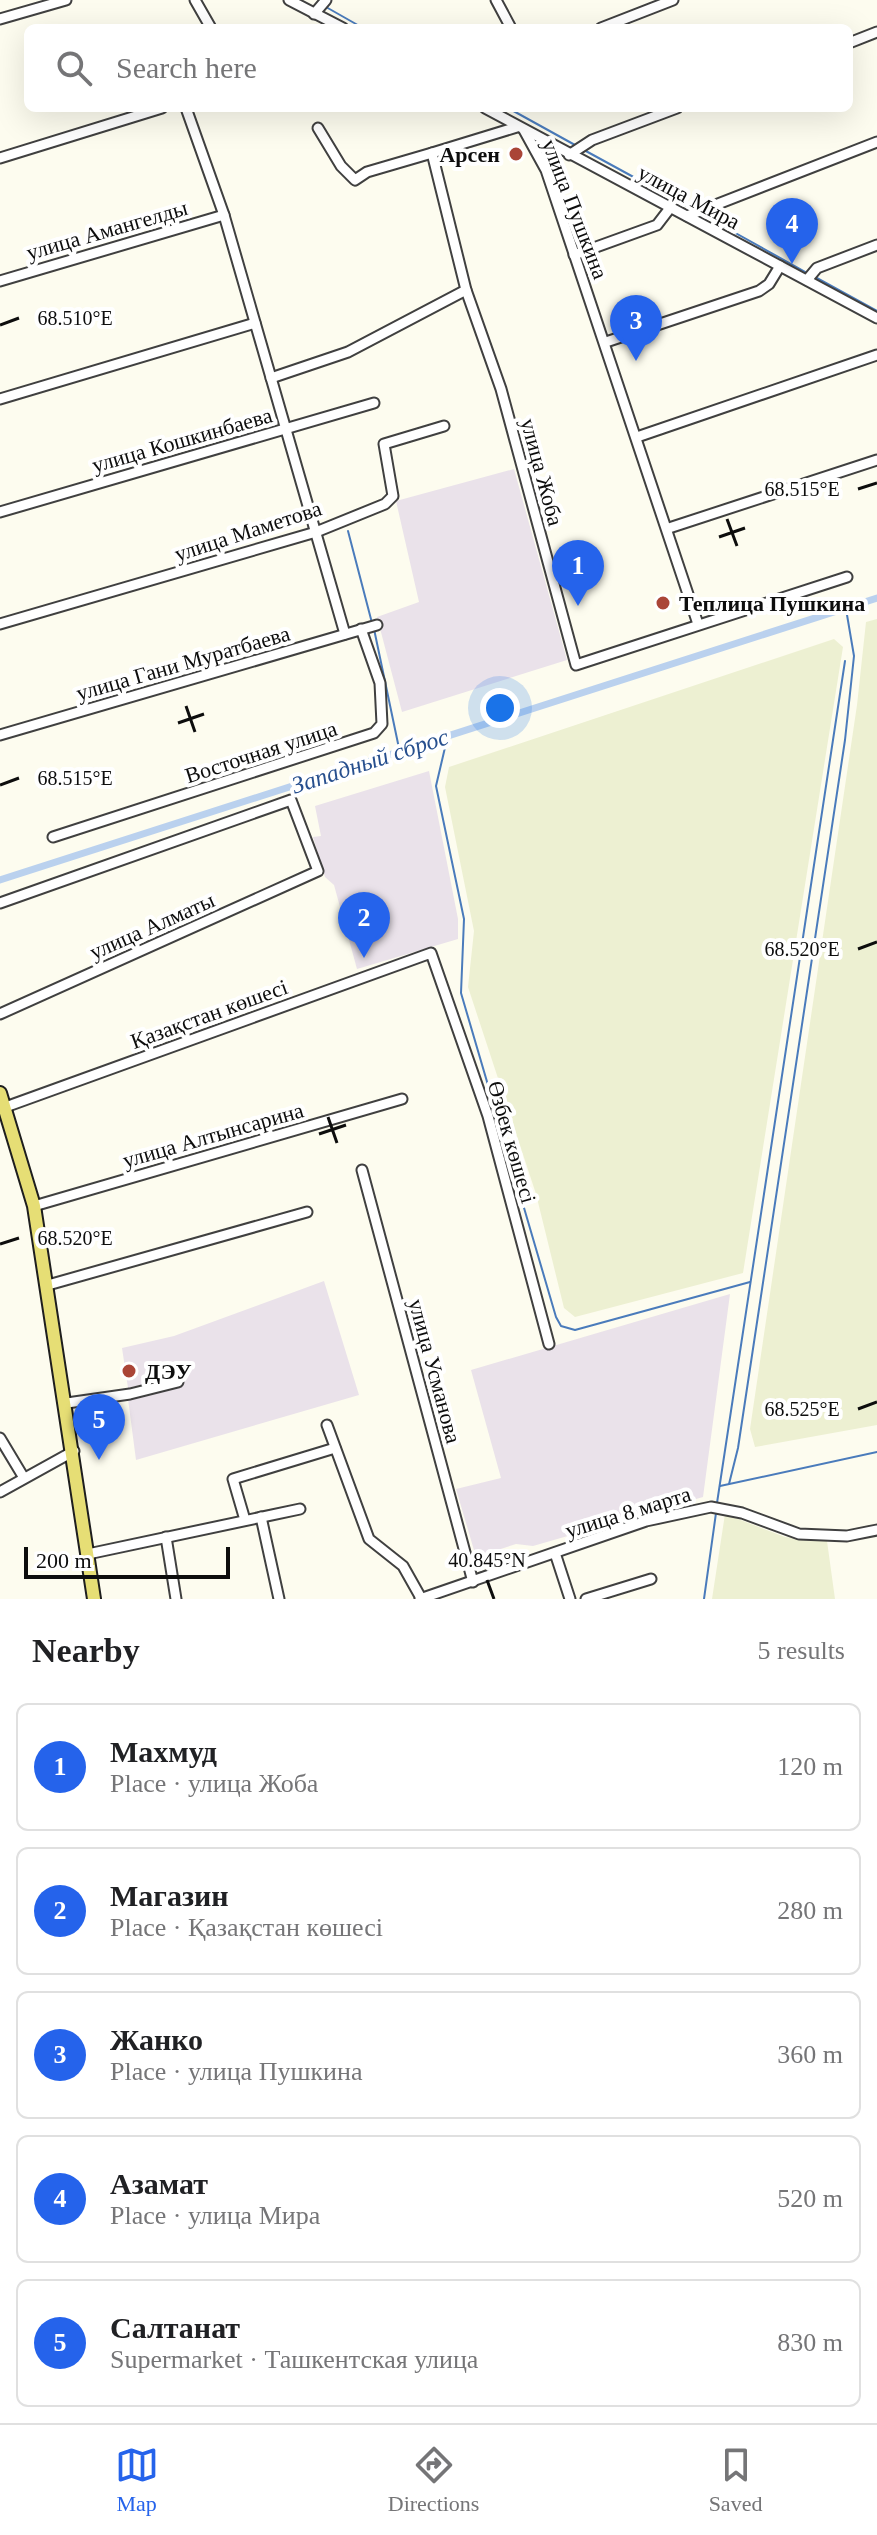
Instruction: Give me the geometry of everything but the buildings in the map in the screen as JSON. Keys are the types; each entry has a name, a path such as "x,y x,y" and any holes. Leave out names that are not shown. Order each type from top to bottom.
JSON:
{"main road":[{"path":"0,1093 34,1206 67,1403 94,1599"}],"street":[{"path":"0,19 66,0"},
{"path":"195,0 209,24"},
{"path":"289,0 335,24"},
{"path":"314,14 326,0"},
{"path":"496,0 509,24"},
{"path":"611,24 673,0"},
{"path":"853,41 877,32"},
{"path":"0,158 149,112"},
{"path":"187,112 224,215 345,634"},
{"name":"улица Мира","path":"492,112 877,318"},
{"path":"569,155 592,140 666,112"},
{"path":"318,128 341,166 355,180 367,172 521,128"},
{"name":"улица Пушкина","path":"521,128 546,170 669,528 698,624"},
{"path":"687,216 877,142"},
{"name":"улица Жоба","path":"432,153 466,290 501,389 576,665 698,624"},
{"path":"574,255 657,225 670,208"},
{"name":"улица Амангелды","path":"0,281 224,215"},
{"path":"807,280 817,268 877,245"},
{"path":"606,342 759,291 769,284 780,266"},
{"path":"271,378 348,352 466,290"},
{"path":"0,399 255,323"},
{"path":"637,437 877,355"},
{"name":"улица Кошкинбаева","path":"0,512 374,403"},
{"name":"улица Маметова","path":"0,624 316,532 385,504 393,496 384,444 444,426"},
{"path":"669,528 877,460"},
{"path":"698,624 847,577"},
{"name":"улица Гани Муратбаева","path":"0,735 377,625"},
{"name":"Восточная улица","path":"53,837 374,733 382,724 380,683 361,629"},
{"name":"улица Алматы","path":"0,903 291,800 318,871 0,1014"},
{"name":"Қазақстан көшесі","path":"3,1108 431,953"},
{"name":"Өзбек көшесі","path":"431,953 488,1116 549,1344"},
{"name":"улица Алтынсарина","path":"34,1206 402,1099"},
{"name":"улица Усманова","path":"362,1170 473,1582"},
{"path":"48,1285 307,1212"},
{"path":"67,1403 130,1394 178,1382"},
{"path":"327,1425 369,1539 403,1566 420,1599"},
{"path":"0,1438 24,1478"},
{"path":"245,1520 233,1479 335,1448"},
{"path":"0,1492 74,1451"},
{"name":"улица 8 марта","path":"420,1599 434,1597 646,1521 711,1507 742,1513 799,1534 847,1536 877,1530"},
{"path":"88,1554 300,1509"},
{"path":"261,1517 279,1599"},
{"path":"166,1537 176,1599"},
{"path":"555,1553 570,1599"},
{"path":"586,1599 651,1579"}],"shaded area":[{"path":"514,469 567,660 402,712 377,617 419,602 396,501"},
{"path":"429,771 458,919 458,939 357,969 334,885 325,877 313,837 321,836 315,806"},
{"path":"324,1281 359,1395 136,1460 128,1399 184,1384 182,1375 128,1388 122,1348 174,1336"},
{"path":"730,1294 703,1497 533,1546 516,1544 476,1557 456,1489 501,1478 471,1370"}],"green space":[{"path":"877,619 877,1425 755,1447 750,1429 857,705 866,622"},
{"path":"834,639 843,647 743,1273 575,1317 564,1308 536,1194 468,987 474,931 445,787 449,767"},
{"path":"725,1514 785,1537 827,1541 835,1599 712,1599"}],"waterway":[{"path":"326,7 356,24"},
{"path":"515,112 575,145"},
{"path":"584,150 694,210"},
{"path":"703,215 809,274"},
{"path":"815,277 877,311"},
{"path":"348,531 372,623"},
{"name":"Западный сброс","path":"0,880 877,598"},
{"path":"729,1484 738,1448 845,740 854,656 846,609"},
{"path":"374,629 400,753"},
{"path":"717,1503 845,661"},
{"path":"447,739 436,786 464,919 461,993 561,1326 575,1330 750,1282"},
{"path":"720,1486 877,1452"},
{"path":"704,1599 716,1513"}],"place":[{"name":"Арсен","path":"516,154"},
{"name":"Азамат","path":"792,264"},
{"name":"Жанко","path":"636,361"},
{"name":"Теплица Пушкина","path":"663,603"},
{"name":"Махмуд","path":"578,606"},
{"name":"Магазин","path":"364,958"},
{"name":"ДЭУ","path":"129,1371"},
{"name":"Салтанат","path":"99,1460"}]}
